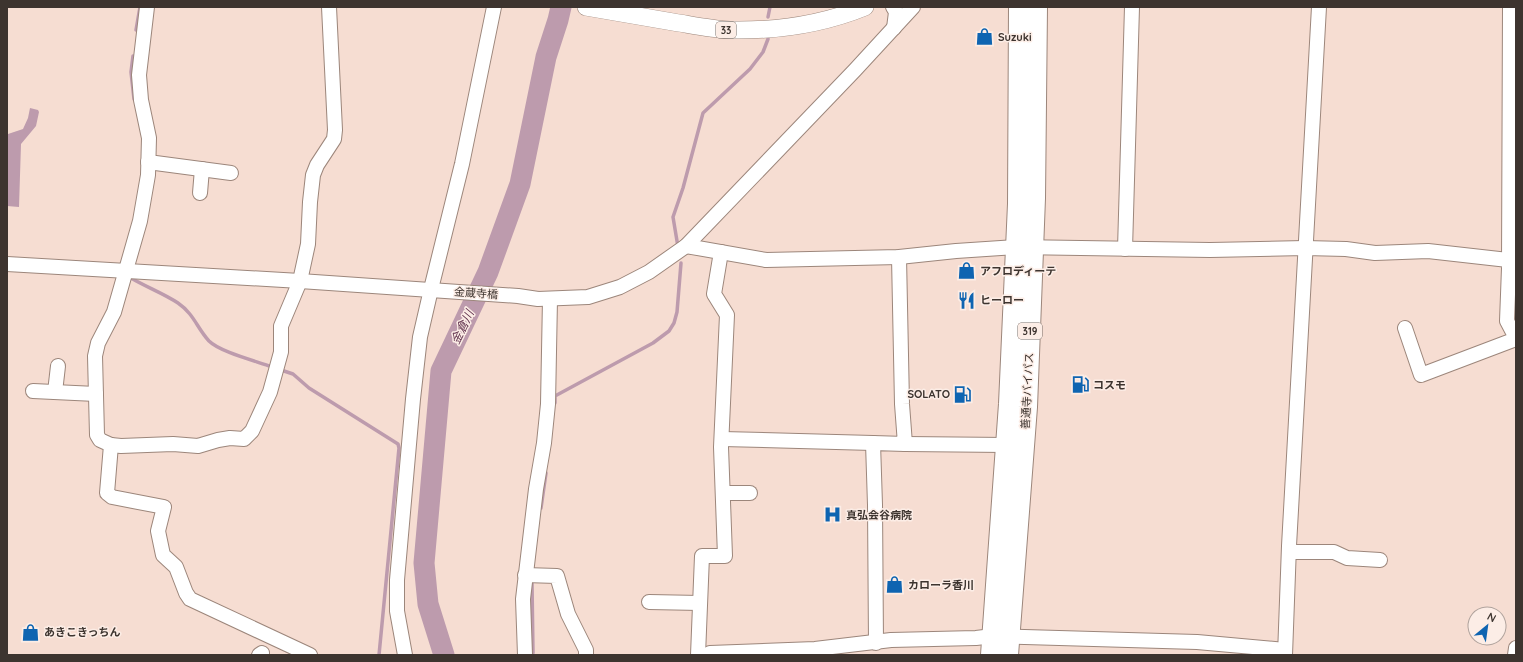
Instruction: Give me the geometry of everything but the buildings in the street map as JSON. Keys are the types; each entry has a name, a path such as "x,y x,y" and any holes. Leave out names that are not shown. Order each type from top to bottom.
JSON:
{"highway":[{"name":"善通寺バイパス","path":"1000,645 1027,406 1025,247 1018,204 1019,7"},
{"name":"善通寺バイパス","path":"1000,645 1006,445 1025,247 1037,7"}],"main road":[{"name":"33","path":"586,7 702,27 730,30 793,26 838,16 865,7"}],"street":[{"path":"147,7 139,75 141,100 149,138 148,175 140,221 114,312 98,343 95,356 97,435 100,440 111,445 121,446 173,444 198,446 230,438 244,439 252,431 270,392 280,352 281,326 300,281 308,244 313,175 317,165 334,139 336,130 329,7"},
{"path":"405,655 397,611 398,580 413,399 420,337 462,164 494,7"},
{"path":"893,7 896,12 894,28"},
{"name":"金蔵寺橋","path":"7,264 300,281 518,296 538,299 588,298 620,287 649,272 686,246 913,7"},
{"path":"1125,249 1132,7"},
{"path":"706,655 710,653 815,649 876,643 891,640 976,638 1000,645 1198,642 1285,652 1305,248 1319,7"},
{"path":"1405,328 1421,375 1516,338 1507,321 1512,268 1513,60 1510,7"},
{"path":"148,162 231,173"},
{"path":"200,193 202,169"},
{"path":"686,246 766,260 899,256 1025,247 1210,250 1305,248 1346,249 1375,253 1428,251 1508,260 1512,268"},
{"path":"698,655 702,556 725,556 722,439 727,315 714,294 721,252"},
{"path":"899,256 902,404 905,444"},
{"path":"525,655 523,599 529,575 536,489 544,443 547,412 550,298"},
{"path":"55,392 58,366"},
{"path":"33,391 96,394"},
{"path":"722,439 1006,445"},
{"path":"873,443 876,643"},
{"path":"111,445 107,494 112,497 164,507 158,532 163,555 176,567 186,593 190,598 310,655"},
{"path":"723,493 750,493"},
{"path":"1289,552 1334,552 1347,558 1380,560"},
{"path":"529,575 557,576 568,614 586,650 586,655"},
{"path":"649,602 700,603"},
{"path":"1515,655 1516,648"}],"shaded area":[{"path":"30,108 38,110 39,112 36,126 21,144 19,207 7,206 8,134 23,129 28,118"}],"waterway":[{"path":"136,30 140,7"},
{"name":"金倉川","path":"444,655 428,604 424,563 441,371 488,272 520,184 546,57 561,7"},
{"path":"768,17 770,7"},
{"path":"678,247 673,217 683,188 703,113 750,69 763,52 768,39"},
{"path":"133,56 131,72 134,99"},
{"path":"555,403 555,396 653,343 669,331 674,323 677,312 681,263"},
{"path":"131,278 166,296 183,307 192,316 209,341 214,345 221,349 272,367"},
{"path":"281,370 293,374 309,388 398,444 399,448 379,655"},
{"path":"541,508 546,473"},
{"path":"532,582 533,653"}],"place":[{"name":"Suzuki","path":"985,37"},
{"name":"アフロディーテ","path":"967,271"},
{"name":"ヒーロー","path":"967,300"},
{"name":"コスモ","path":"1080,385"},
{"name":"SOLATO","path":"963,394"},
{"name":"真弘会谷病院","path":"833,515"},
{"name":"カローラ香川","path":"895,585"},
{"name":"あきこきっちん","path":"31,632"}]}
